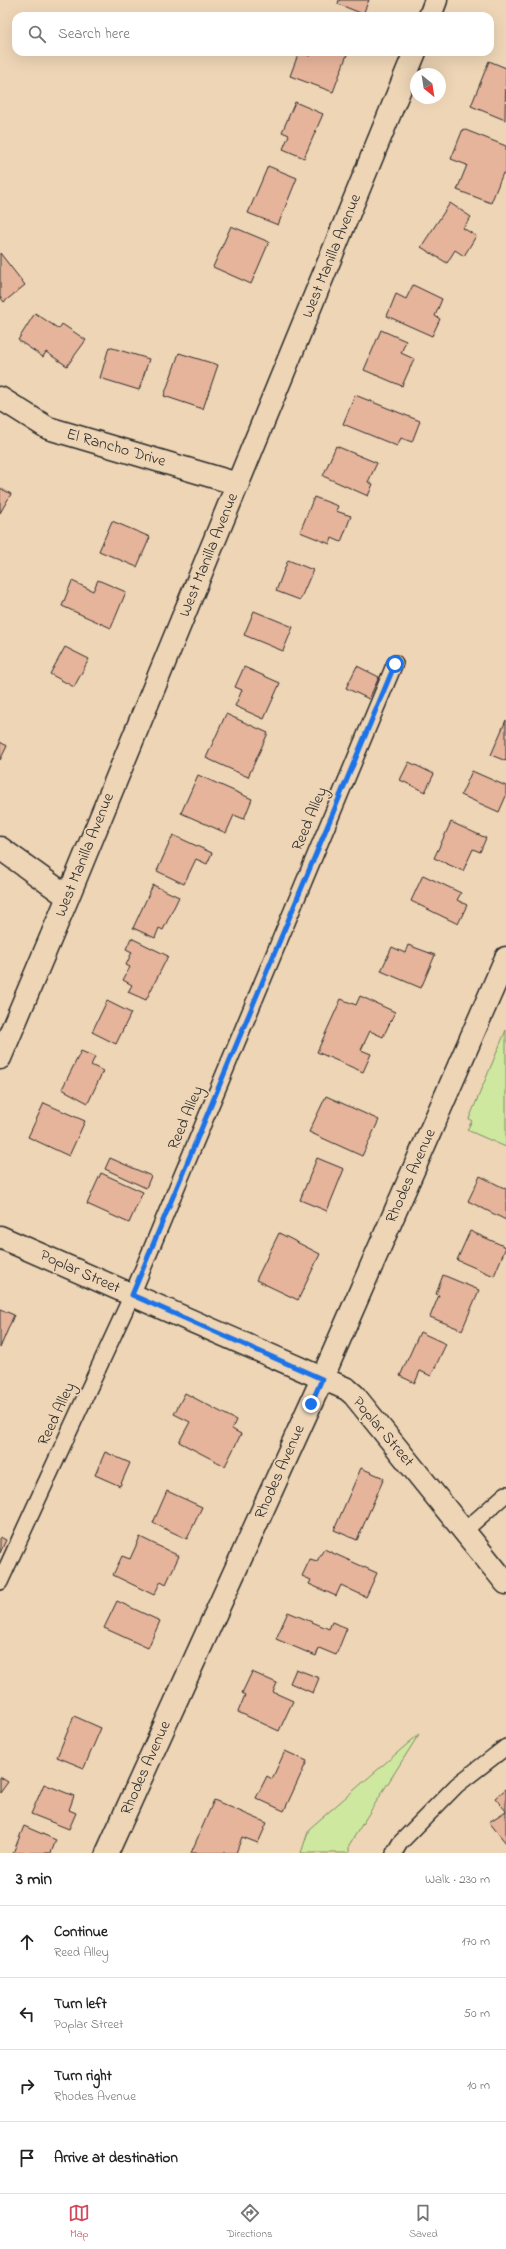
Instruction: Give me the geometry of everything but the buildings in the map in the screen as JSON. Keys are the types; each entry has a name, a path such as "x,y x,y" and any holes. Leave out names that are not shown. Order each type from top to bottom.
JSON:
{"street":[{"path":"432,12 436,0"},
{"name":"West Manilla Avenue","path":"0,1058 68,897 413,56"},
{"name":"El Rancho Drive","path":"0,398 48,428 238,484"},
{"path":"0,848 68,897"},
{"name":"Rhodes Avenue","path":"107,1853 322,1379 506,958"},
{"name":"Poplar Street","path":"0,1237 347,1389 354,1395 506,1583"}],"lane":[{"name":"Reed Alley","path":"0,1582 132,1295 395,664"},
{"path":"464,1531 506,1494"},
{"path":"394,1853 400,1843 457,1785 506,1747"}],"green space":[{"path":"506,1030 506,1147 467,1130 472,1121 469,1119"},
{"path":"419,1734 349,1845 349,1853 301,1853 309,1829"}],"route":[{"path":"311,1404 322,1379 132,1295 395,664"}]}
